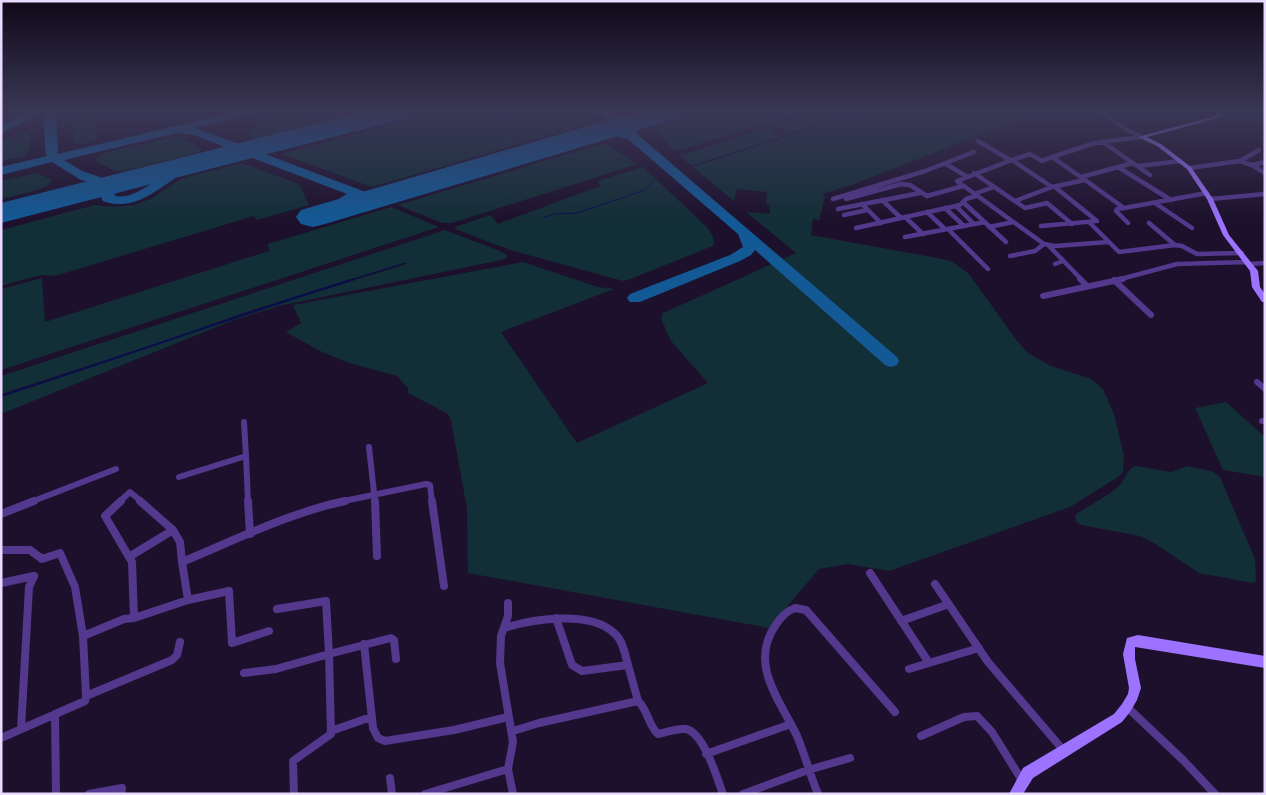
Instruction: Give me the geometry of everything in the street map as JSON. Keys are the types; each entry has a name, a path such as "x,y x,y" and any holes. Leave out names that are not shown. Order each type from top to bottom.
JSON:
{"street":[{"path":"992,149 1054,187 1097,220 1040,226"},
{"path":"1079,149 1042,161 1030,154 958,180 975,195 1046,245 1086,286"},
{"path":"1113,149 1150,175"},
{"path":"1164,149 1188,168 1209,196 1226,235 1254,271 1256,287 1265,300"},
{"path":"1240,161 1259,150"},
{"path":"963,186 929,196 910,185 901,184 834,201 946,164 974,152"},
{"path":"1052,157 1124,208"},
{"path":"1015,201 1118,167 1180,161"},
{"path":"1188,168 1240,161 1252,164 1265,173"},
{"path":"1252,164 1265,162"},
{"path":"946,164 966,176"},
{"path":"1118,167 1172,200"},
{"path":"974,173 1027,208 1047,203 1072,224"},
{"path":"856,228 956,206 966,199 994,187"},
{"path":"838,209 920,192"},
{"path":"1128,223 1116,212 1124,208 1172,200 1209,196 1265,194"},
{"path":"882,200 923,234"},
{"path":"963,202 1006,242"},
{"path":"1155,203 1192,228"},
{"path":"862,204 881,223"},
{"path":"956,206 974,224"},
{"path":"945,208 964,226"},
{"path":"844,215 867,210"},
{"path":"927,212 988,269"},
{"path":"905,237 985,222"},
{"path":"989,227 1013,222"},
{"path":"1089,222 1108,242 1121,252 1175,245 1182,246 1197,254 1242,254"},
{"path":"1148,223 1175,245"},
{"path":"1010,256 1039,250 1046,245 1108,242"},
{"path":"1055,264 1063,261"},
{"path":"1043,296 1178,264 1265,263"},
{"path":"1114,280 1151,315"},
{"path":"1257,382 1265,389"},
{"path":"244,422 250,534"},
{"path":"369,447 375,495 377,556"},
{"path":"179,477 246,456"},
{"path":"1,514 116,469"},
{"path":"182,562 288,518 326,505 426,484 430,485 444,586"},
{"path":"134,618 132,562 105,516 130,492 173,530 180,542 188,600"},
{"path":"129,557 173,530"},
{"path":"1,550 30,550 42,559 60,553 75,587 83,636 86,696 85,701 1,738"},
{"path":"870,573 929,663"},
{"path":"1,583 34,576 29,587 21,729"},
{"path":"935,584 1012,692 1064,751"},
{"path":"83,636 124,619 134,618 188,600 229,591 232,643 269,631"},
{"path":"277,608 326,601 331,734 293,761 294,794"},
{"path":"508,603 509,617 503,628 500,665 508,717 513,731 513,755 508,769 513,794"},
{"path":"901,620 949,604"},
{"path":"818,794 808,770 801,745 769,678 764,655 769,634 784,614 791,608 798,607 806,610 895,712"},
{"path":"503,628 517,623 556,618 590,622 614,632 628,665 638,701 642,704 654,731 658,734 687,729 695,733 723,794"},
{"path":"556,618 572,665 577,669 582,672 628,665"},
{"path":"244,674 276,669 391,638 394,640 396,660"},
{"path":"1015,794 1028,773 1118,718 1127,707 1135,688 1128,658 1128,648 1131,642 1138,641 1265,662"},
{"path":"86,696 172,660 177,655 180,642"},
{"path":"364,644 373,728 377,738 385,741 454,730 508,717"},
{"path":"909,669 979,648"},
{"path":"513,731 539,723 638,701"},
{"path":"1127,707 1183,760 1215,794"},
{"path":"54,714 56,794"},
{"path":"920,736 964,717 977,716 992,732 1023,782"},
{"path":"330,731 372,717"},
{"path":"706,754 791,724"},
{"path":"744,794 808,770 850,758"},
{"path":"427,793 508,769"},
{"path":"390,778 392,794"},
{"path":"89,794 122,788 121,794"}],"shaded area":[{"path":"1,149 29,149 24,156 1,161"},
{"path":"121,149 201,149 200,152 121,172 112,170 95,160 104,153"},
{"path":"299,149 502,149 372,187 281,154"},
{"path":"584,149 614,149 638,164 452,223 442,223 398,205"},
{"path":"701,149 744,149 692,166 680,156"},
{"path":"748,149 943,149 852,185 822,194 825,197 819,220 813,219 811,235 943,259 953,262 969,274 1017,341 1028,353 1051,366 1091,379 1103,389 1114,414 1124,456 1123,472 1070,507 889,571 848,564 819,569 769,628 468,573 467,509 451,420 448,414 408,393 408,388 397,376 349,363 320,351 286,332 301,323 293,305 523,262 598,287 614,289 501,332 577,443 708,383 671,341 661,319 663,313 796,253 746,212 770,214 770,206 766,203 767,192 737,189 734,201 693,167"},
{"path":"242,163 296,183 300,186 309,205 257,220 254,216 55,276 41,275 1,286 1,230 95,205 112,207 134,205 151,199 183,178"},
{"path":"643,167 707,227 713,238 713,246 623,281 510,250 455,229 455,227 491,215 498,224 600,186 598,181"},
{"path":"37,173 52,180 50,184 38,190 1,199 1,181"},
{"path":"391,207 439,227 1,370 1,289 42,278 45,322 269,251 268,244"},
{"path":"445,230 500,251 507,255 506,259 279,306 234,320 1,414 1,397 254,312 406,264 246,312 162,342 1,394 1,376"},
{"path":"1226,402 1265,437 1265,477 1223,470 1195,408"},
{"path":"1135,466 1171,472 1187,466 1211,471 1220,477 1255,559 1256,581 1253,583 1199,573 1154,543 1140,536 1081,525 1076,522 1075,515 1118,487 1130,469"}],"waterway":[{"path":"693,166 745,149"},
{"path":"543,218 554,214 577,213 645,190 656,179"},
{"path":"350,280 405,263"},
{"path":"1,396 354,279"}],"taxiway":[{"path":"51,149 54,158"},
{"path":"54,158 93,149"},
{"path":"241,149 361,195"},
{"path":"635,298 735,258 746,252 750,247 744,232 647,149"},
{"path":"209,160 247,154"},
{"path":"1,171 54,158"},
{"path":"54,158 70,169 94,180 112,183 122,182"},
{"path":"122,182 109,191 108,198 126,201 137,197 184,167"},
{"path":"122,182 138,178"},
{"path":"361,195 371,197 392,194"},
{"path":"361,195 350,198 341,205 345,210 353,211 366,207 392,194"},
{"path":"361,195 392,194"},
{"path":"745,233 891,361"}],"runway":[{"path":"1,213 252,149"},
{"path":"313,217 543,149"}]}
